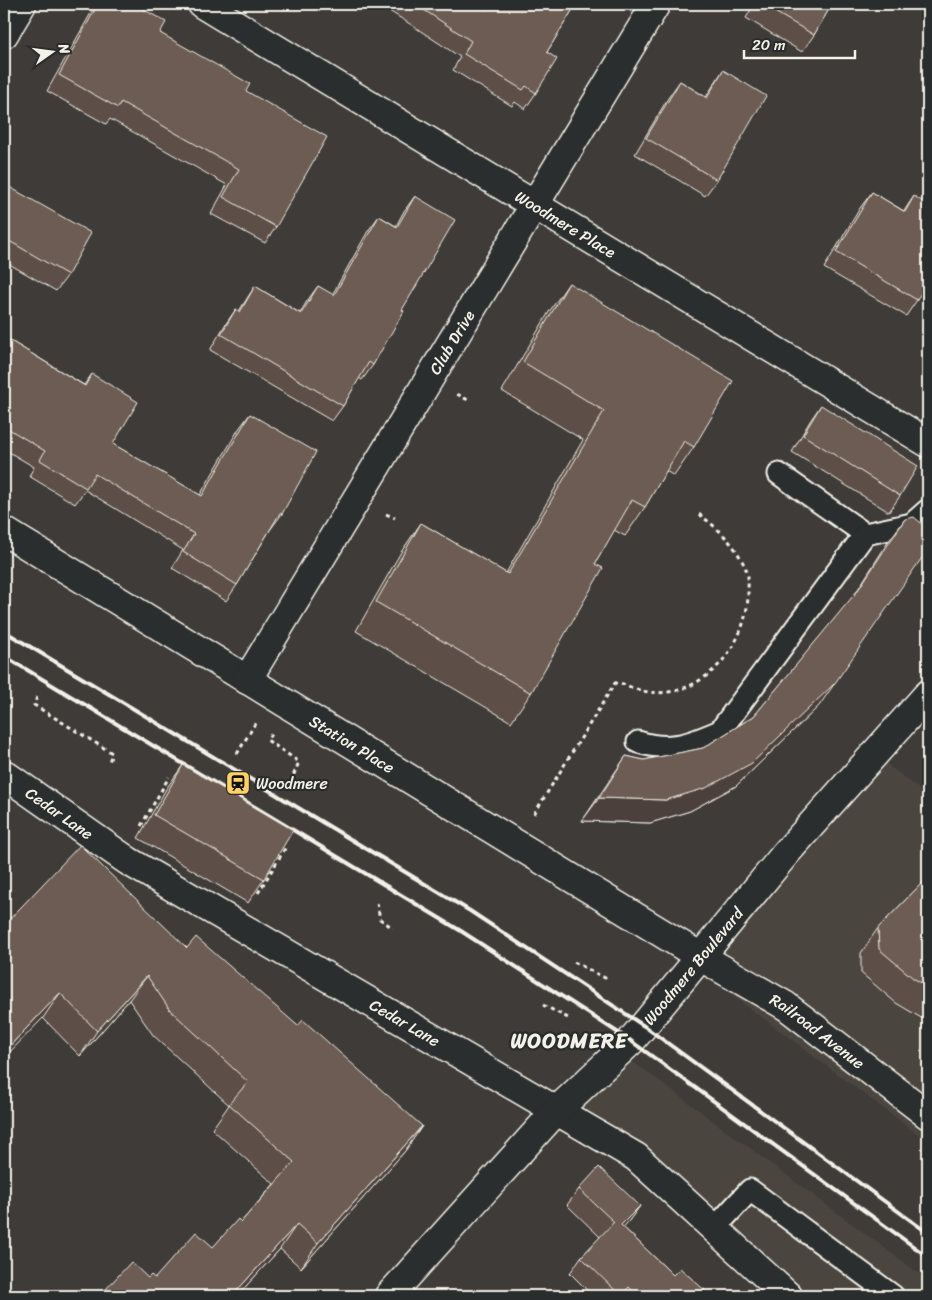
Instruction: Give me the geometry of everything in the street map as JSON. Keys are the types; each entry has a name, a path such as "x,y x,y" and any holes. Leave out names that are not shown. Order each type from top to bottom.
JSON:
{"street":[{"path":"4,34 22,4"},
{"name":"Woodmere Place","path":"202,4 928,443"},
{"name":"Club Drive","path":"247,680 656,4"},
{"name":"Station Place","path":"4,531 701,957"},
{"name":"Woodmere Boulevard","path":"389,1296 555,1112 632,1041 787,852 928,694"},
{"name":"Cedar Lane","path":"8,786 128,861 555,1112 636,1157 788,1296"},
{"name":"Railroad Avenue","path":"701,957 786,1006 928,1115"}],"lane":[{"path":"779,474 865,534"},
{"path":"638,742 657,748 690,744 720,731 865,534 912,524 928,510"},
{"path":"714,1229 750,1190 893,1296"}],"path":[{"path":"534,814 615,683 621,682 633,688 656,693 675,691 697,682 716,668 731,650 743,626 748,600 748,574 737,551 719,529 696,512"},
{"path":"37,697 34,705 112,753 109,762"},
{"path":"280,738 272,732 267,740 299,762 289,786"},
{"path":"237,754 246,738"},
{"path":"141,826 169,777"},
{"path":"258,893 286,847"},
{"path":"377,903 380,919 393,928"},
{"path":"574,962 607,979"},
{"path":"543,1005 570,1019"}],"shaded area":[{"path":"874,754 928,796 928,1142 688,962"},
{"path":"624,1055 928,1280 928,1296 777,1296 564,1109"}],"building":[{"path":"98,4 134,4 166,22 160,33 250,84 246,91 327,137 276,227 223,197 239,169 121,102 118,108 59,75"},
{"path":"415,4 477,4 486,9 489,4 576,4 547,52 557,59 536,93 526,86 523,90 464,54 471,41"},
{"path":"761,4 832,4 814,35"},
{"path":"723,70 766,96 717,180 646,138 680,81 707,98"},
{"path":"4,184 91,233 68,275 4,238"},
{"path":"872,192 905,212 914,196 928,205 928,281 917,300 836,252"},
{"path":"415,196 455,220 402,310 404,311 373,365 369,362 343,406 221,334 236,309 240,312 255,286 301,314 318,286 334,295 379,216 397,227"},
{"path":"569,283 733,381 694,447 684,441 645,507 632,500 595,564 603,568 531,693 376,602 421,523 508,574 604,411 523,362"},
{"path":"4,337 85,386 92,374 138,402 113,444 202,496 250,414 316,452 282,514 280,513 237,585 183,552 194,534 95,474 86,488 40,460 45,451 4,426"},
{"path":"821,405 918,466 900,496 803,435"},
{"path":"914,517 928,529 928,549 835,683 752,763 706,788 666,800 599,798 626,756 644,760 703,748 754,716 858,590 905,519"},
{"path":"183,765 293,830 264,879 154,815"},
{"path":"80,845 187,948 196,937 298,1026 303,1020 422,1126 318,1243 297,1224 232,1296 109,1296 112,1293 106,1289 131,1262 148,1278 151,1275 155,1278 196,1232 213,1247 238,1219 241,1222 294,1162 229,1104 248,1082 170,1010 147,976 97,1031 60,993 4,1052 4,925"},
{"path":"928,877 928,987 913,978 879,949 878,928"},
{"path":"599,1167 640,1206 621,1225 673,1275 680,1268 711,1296 638,1296 629,1287 621,1296 581,1257 614,1222 579,1189"}],"railway":[{"path":"4,631 470,911 644,1026 928,1233"},
{"path":"4,656 461,931 631,1041 928,1257"}],"place":[{"name":"Woodmere","path":"238,783"}],"district":[{"name":"WOODMERE","path":"569,1041"}]}
